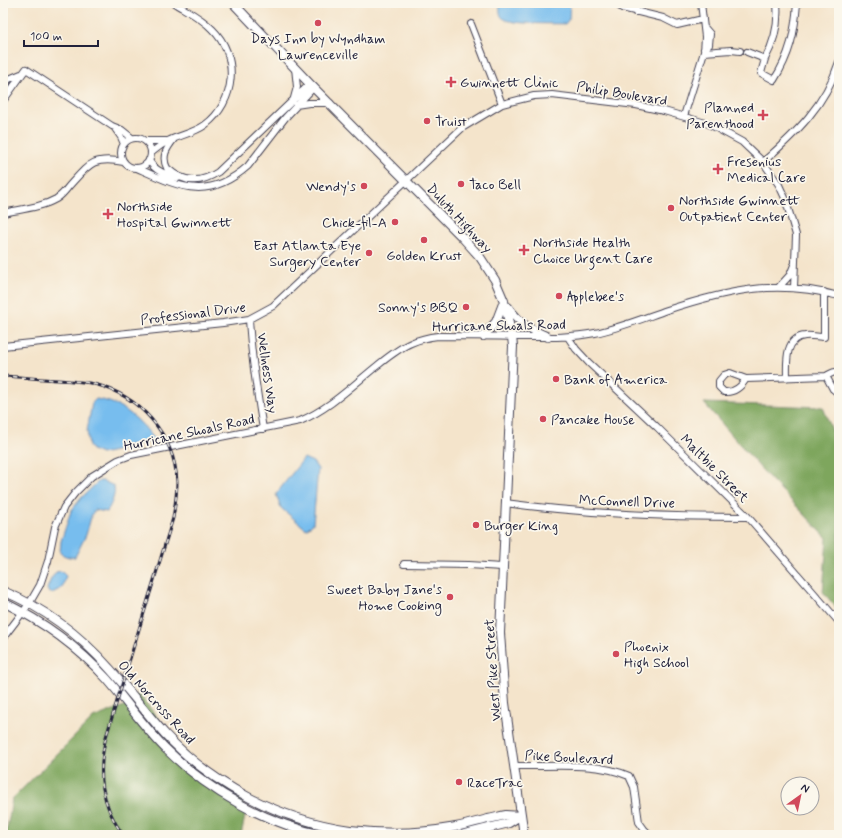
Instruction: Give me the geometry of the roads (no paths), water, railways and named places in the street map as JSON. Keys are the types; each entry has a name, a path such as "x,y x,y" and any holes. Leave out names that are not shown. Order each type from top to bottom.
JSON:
{"main road":[{"name":"Duluth Highway","path":"233,3 294,68 480,256 492,276 504,301 512,336 505,503"},
{"path":"483,336 496,322 504,301"},
{"path":"504,301 517,319 523,324 548,337"},
{"name":"West Pike Street","path":"505,503 500,650 505,702 524,835"},
{"name":"Old Norcross Road","path":"3,591 29,604 61,624 99,656 165,734 192,759 226,784 246,796 277,810 328,826 378,833 401,833 435,830 506,815 521,816"},
{"name":"Old Norcross Road","path":"3,602 23,612 59,636 89,660 107,679 157,740 181,764 208,785 243,805 271,818 323,835"},
{"path":"461,835 509,823 521,816"}],"street":[{"path":"151,153 168,141 197,130 212,118 220,108 229,92 232,73 228,53 218,36 206,23 174,3"},
{"path":"615,3 622,8 663,18 677,25 703,19"},
{"path":"635,12 637,3"},
{"path":"684,116 704,50 701,45 710,34 704,28 701,3"},
{"path":"777,3 778,16 776,34 765,59 761,73 774,80 790,49 795,26 797,3"},
{"path":"471,24 502,104"},
{"path":"704,50 740,51"},
{"path":"747,52 765,59"},
{"path":"763,162 794,135 809,117 826,92 839,62"},
{"path":"107,159 124,162 128,165 183,187 205,188 221,183 240,173 248,166 294,103 297,87 294,68"},
{"path":"23,71 112,126 122,130 132,138 146,141 168,141"},
{"path":"5,84 9,79 23,71"},
{"path":"3,100 23,71"},
{"path":"149,160 157,169 170,175 185,179 204,180 218,172 312,85"},
{"name":"Philip Boulevard","path":"406,181 462,128 502,104 534,96 552,95 636,105 684,116 709,124 742,142 763,162 779,185 790,212 796,235 794,288"},
{"path":"294,103 330,103"},
{"path":"112,126 121,137 124,144"},
{"path":"124,162 121,151 124,144 132,138"},
{"path":"174,139 166,149 164,156 165,164 170,170 185,179"},
{"path":"137,168 146,164 149,160 151,153 149,145 146,141"},
{"path":"3,213 39,206 58,198 94,162 107,159 121,151"},
{"name":"Professional Drive","path":"3,346 249,319 273,306 406,181"},
{"path":"778,287 790,275 796,262"},
{"name":"Hurricane Shoals Road","path":"3,638 29,604 44,577 55,527 59,516 69,499 92,476 118,460 131,455 184,443 294,423 317,413 392,354 411,343 424,338 438,336 568,337 597,333 725,293 747,289 778,287 794,288 824,292 839,296"},
{"path":"786,378 788,350 793,341 804,336 824,337 824,292"},
{"name":"Wellness Way","path":"249,319 253,367 263,429"},
{"name":"Maltbie Street","path":"568,337 576,349 589,363 662,432 748,517 839,622"},
{"path":"746,379 826,376 831,373 839,372"},
{"path":"826,376 833,389 839,394"},
{"name":"McConnell Drive","path":"505,503 554,510 748,517"},
{"path":"404,564 502,567"},
{"name":"Pike Boulevard","path":"514,766 601,768 618,771 629,776 634,788 639,822 644,830 650,835"}],"water":[{"path":"500,3 570,3 569,19 565,24 521,23 512,21 501,16"},
{"path":"96,399 114,404 130,413 155,440 129,445 115,451 101,454 92,450 89,446 87,431 92,403"},
{"path":"304,458 313,462 318,469 313,524 306,529 281,508 276,494"},
{"path":"99,481 103,481 114,486 112,503 107,512 95,510 92,514 86,535 75,557 65,556 60,553 61,541 71,511 82,497"},
{"path":"61,571 66,576 62,588 49,593 47,589 51,579 56,572"}],"railway":[{"path":"3,376 94,384 110,389 126,397 140,407 162,433 170,448 175,465 177,486 173,518 103,751 103,788 110,812 123,835"}],"place":[{"name":"Days Inn by Wyndham Lawrenceville","path":"318,23"},
{"name":"Gwinnett Clinic","path":"451,82"},
{"name":"Planned Parenthood","path":"763,115"},
{"name":"Truist","path":"427,121"},
{"name":"Fresenius Medical Care","path":"718,169"},
{"name":"Taco Bell","path":"461,184"},
{"name":"Wendy's","path":"364,186"},
{"name":"Northside Gwinnett Outpatient Center","path":"671,208"},
{"name":"Northside Hospital Gwinnett","path":"108,214"},
{"name":"Chick-fil-A","path":"395,222"},
{"name":"Golden Krust","path":"424,240"},
{"name":"Northside Health Choice Urgent Care","path":"524,250"},
{"name":"East Atlanta Eye Surgery Center","path":"369,253"},
{"name":"Applebee's","path":"559,296"},
{"name":"Sonny's BBQ","path":"466,307"},
{"name":"Bank of America","path":"556,379"},
{"name":"Pancake House","path":"543,419"},
{"name":"Burger King","path":"476,525"},
{"name":"Sweet Baby Jane's Home Cooking","path":"450,597"},
{"name":"Phoenix High School","path":"616,654"},
{"name":"RaceTrac","path":"459,782"}]}
